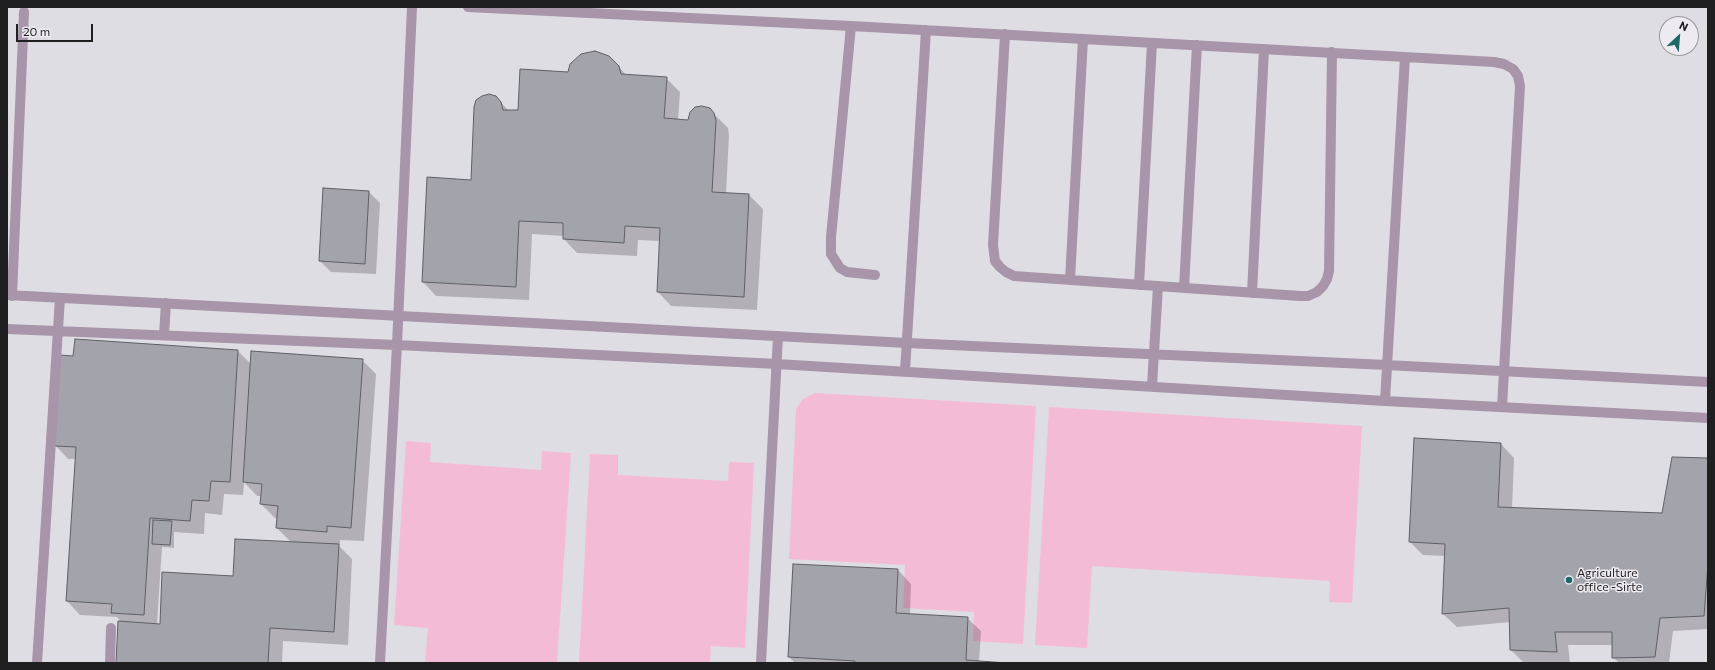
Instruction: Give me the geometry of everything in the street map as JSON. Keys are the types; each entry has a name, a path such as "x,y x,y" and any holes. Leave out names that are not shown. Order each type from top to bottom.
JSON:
{"lane":[{"path":"380,663 397,345 412,7"},
{"path":"468,7 1405,56 1504,64 1513,68 1518,76 1520,86 1502,407"},
{"path":"24,12 9,296 1708,382"},
{"path":"851,26 830,246 831,254 840,268 847,272 856,274 875,275"},
{"path":"905,371 926,30"},
{"path":"1005,34 993,253 995,260 1000,267 1014,276 1252,293 1308,296 1323,286 1327,279 1329,271 1332,52"},
{"path":"1070,280 1082,39"},
{"path":"1139,285 1152,43"},
{"path":"1184,288 1197,45"},
{"path":"1252,293 1264,49"},
{"path":"1385,401 1405,56"},
{"path":"1152,386 1158,286"},
{"path":"37,663 60,298"},
{"path":"164,336 166,303"},
{"path":"7,329 397,345 777,364 1385,401 1708,418"},
{"path":"761,663 778,336"},
{"path":"110,663 111,628"}],"shaded area":[{"path":"815,393 1036,406 1023,644 973,641 974,612 903,608 905,565 789,559 796,409 803,399"},
{"path":"1049,407 1362,426 1352,603 1329,602 1330,581 1092,566 1087,648 1035,645"},
{"path":"406,441 431,443 430,462 541,470 542,451 571,453 557,663 425,663 428,628 394,625"},
{"path":"590,454 618,455 618,475 728,481 729,462 754,463 745,648 711,646 710,663 579,663"}],"building":[{"path":"595,51 609,56 619,66 621,74 667,77 664,118 688,120 690,112 695,107 702,106 710,108 714,113 716,121 712,192 749,194 744,297 657,292 660,228 625,226 624,243 563,239 563,223 519,221 516,287 422,282 427,177 471,180 474,107 476,100 489,94 496,96 501,102 503,110 518,110 520,69 568,72 570,64 581,54"},
{"path":"323,188 369,191 365,264 319,261"},
{"path":"75,339 238,350 230,482 211,481 209,501 192,500 190,521 150,518 144,615 111,613 112,604 66,601 76,447 54,446 60,355 73,356"},
{"path":"251,351 363,359 351,528 327,526 327,532 276,528 278,506 260,504 262,484 243,482"},
{"path":"1414,438 1501,443 1498,507 1662,513 1672,457 1708,458 1708,564 1704,616 1660,618 1655,657 1612,658 1612,632 1555,632 1557,652 1510,650 1509,608 1442,614 1445,544 1409,542"},
{"path":"153,520 172,521 170,545 152,544"},
{"path":"235,539 339,544 334,632 270,628 268,663 116,663 118,621 160,624 162,572 233,576"},
{"path":"793,564 898,569 896,613 968,617 966,660 1007,663 855,663 855,661 788,657"}],"place":[{"name":"Agriculture office -Sirte","path":"1569,580"}]}
